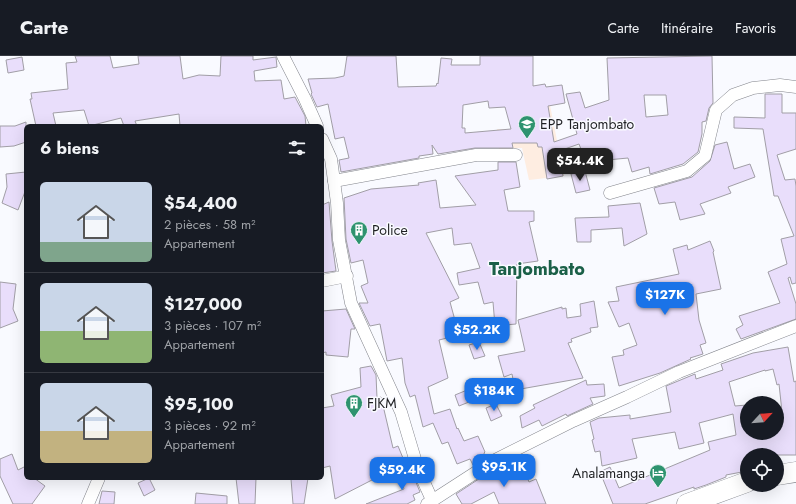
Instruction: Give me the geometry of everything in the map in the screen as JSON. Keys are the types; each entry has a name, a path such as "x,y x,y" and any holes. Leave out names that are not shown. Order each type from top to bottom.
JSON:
{"main road":[{"path":"784,474 796,472"},
{"path":"687,504 740,485"}],"street":[{"path":"283,56 316,124"},
{"path":"610,193 687,171 705,156 716,110 733,95 753,88 780,85 796,87"},
{"path":"324,143 331,159 339,240 351,303 400,412 429,502 495,460 573,421 679,372 796,326"},
{"path":"334,181 476,155 516,155"},
{"path":"324,282 347,276"},
{"path":"88,504 97,480"}],"shaded area":[{"name":"EPP Tanjombato","path":"525,104 550,105 564,176 529,180 522,148 499,149 497,129 525,129"}],"building":[{"path":"75,56 110,56 113,68 139,64 138,56 180,56 183,79 199,75 220,76 221,56 253,56 253,60 276,57 277,67 254,71 255,81 281,80 284,99 295,97 305,116 306,124 180,124 179,114 135,121 136,124 123,124 121,118 97,124 88,124 84,110 53,113 56,124 36,124 30,99 32,99 31,93 68,89 66,63 77,62"},
{"path":"347,56 396,56 398,87 436,86 437,83 438,84 441,58 452,59 451,65 480,65 480,56 533,56 533,86 545,84 546,87 562,85 565,103 548,106 554,142 577,134 566,94 580,92 585,108 609,100 607,58 712,56 713,103 709,108 706,121 702,122 702,134 698,152 683,164 650,174 649,167 632,172 628,158 586,162 579,144 559,151 563,176 547,179 542,147 538,147 537,143 512,143 513,148 475,148 438,154 432,145 433,154 419,156 419,158 341,172 339,160 349,158 344,137 335,139 328,104 317,107 311,94 308,79 335,78 344,76","holes":["644,95 666,95 668,115 646,117","488,101 489,108 505,107 511,129 465,133 465,128 462,128 463,105"]},
{"path":"22,57 24,70 8,73 6,60"},
{"path":"765,94 782,94 782,113 796,113 796,149 777,155 785,180 795,179 796,186 796,283 792,284 790,277 788,278 796,304 796,319 741,339 736,329 743,325 739,316 780,303 768,272 787,264 781,239 794,236 778,196 774,196 763,129 734,128 734,117 765,118"},
{"path":"26,122 26,124 24,124 24,143 14,146 0,147 0,126 15,126"},
{"path":"727,142 734,169 750,164 755,177 728,187 731,193 700,204 705,214 680,220 675,202 659,204 654,188 692,177 710,161 715,145"},
{"path":"498,162 516,162 520,187 504,190 508,211 534,211 534,221 529,222 538,261 517,264 516,324 495,326 493,302 484,304 478,282 459,285 457,273 480,268 471,243 454,245 452,228 426,233 459,298 450,302 459,335 439,340 448,378 428,387 434,414 450,409 457,429 458,428 464,441 478,436 485,452 485,457 473,465 470,459 457,464 448,442 442,444 433,423 423,427 415,395 410,397 405,383 402,358 387,361 380,324 370,326 359,303 368,303 361,286 368,283 363,260 351,263 346,239 344,198 371,189 419,185 418,183 436,180 440,208 476,205 455,176 498,170"},
{"path":"585,171 590,190 576,193 571,174"},
{"path":"24,172 24,194 18,210 2,203 7,187 6,174"},
{"path":"329,202 336,271 324,273 324,204"},
{"path":"640,203 647,234 624,246 622,228 591,230 591,242 577,242 575,218 609,217 608,206"},
{"path":"710,241 714,251 721,289 696,294 699,320 706,343 700,345 703,354 690,358 691,359 660,373 619,386 612,357 624,355 623,350 637,345 629,323 619,327 608,302 619,301 616,287 679,274 673,249 687,245 688,250"},
{"path":"0,282 16,284 13,309 18,321 0,328"},
{"path":"594,301 598,327 590,328 591,332 571,339 572,342 568,343 583,378 515,390 512,374 504,377 498,356 525,351 518,320 562,307 562,309 566,308 567,318 581,316 580,304"},
{"path":"346,309 355,329 351,329 348,357 326,355 326,352 324,352 324,311"},
{"path":"479,342 485,356 474,359 469,345"},
{"path":"788,347 794,382 796,381 796,455 784,455 784,448 740,448 740,472 726,475 726,477 706,485 694,489 694,487 645,504 613,504 600,472 610,467 619,488 710,450 708,442 736,435 733,414 699,423 704,443 679,449 675,432 632,439 637,458 602,466 600,451 595,452 590,422 599,418 630,415 630,419 671,412 666,386 695,374 696,379 723,370 721,364 753,353"},
{"path":"371,366 376,375 377,398 381,397 393,448 398,446 405,463 335,499 330,466 324,468 324,408 334,406 331,395 361,387 360,368"},
{"path":"586,380 587,385 604,384 605,396 590,398 593,404 567,416 566,414 542,426 539,420 522,428 520,416 535,408 533,405"},
{"path":"489,381 491,399 469,402 459,406 455,395"},
{"path":"496,404 502,416 491,421 486,408"},
{"path":"12,454 18,470 24,467 24,480 37,480 45,486 32,504 13,504 0,476 0,459"},
{"path":"521,462 529,482 536,479 546,504 499,504 494,492 471,504 462,504 456,494 491,471 493,475"},
{"path":"410,468 420,492 413,495 415,500 407,504 366,504 404,489 399,471"},
{"path":"145,480 150,480 155,490 144,496 138,483"},
{"path":"236,480 256,480 255,504 239,504"},
{"path":"291,480 308,480 304,504 293,504"},
{"path":"102,491 115,492 114,504 99,504"},
{"path":"196,493 227,496 227,504 195,504"}],"place":[{"name":"EPP Tanjombato","path":"527,139"},
{"name":"Police","path":"359,245"},
{"name":"FJKM","path":"354,418"},
{"name":"Analamanga","path":"658,488"}],"district":[{"name":"Tanjombato","path":"537,269"}]}
